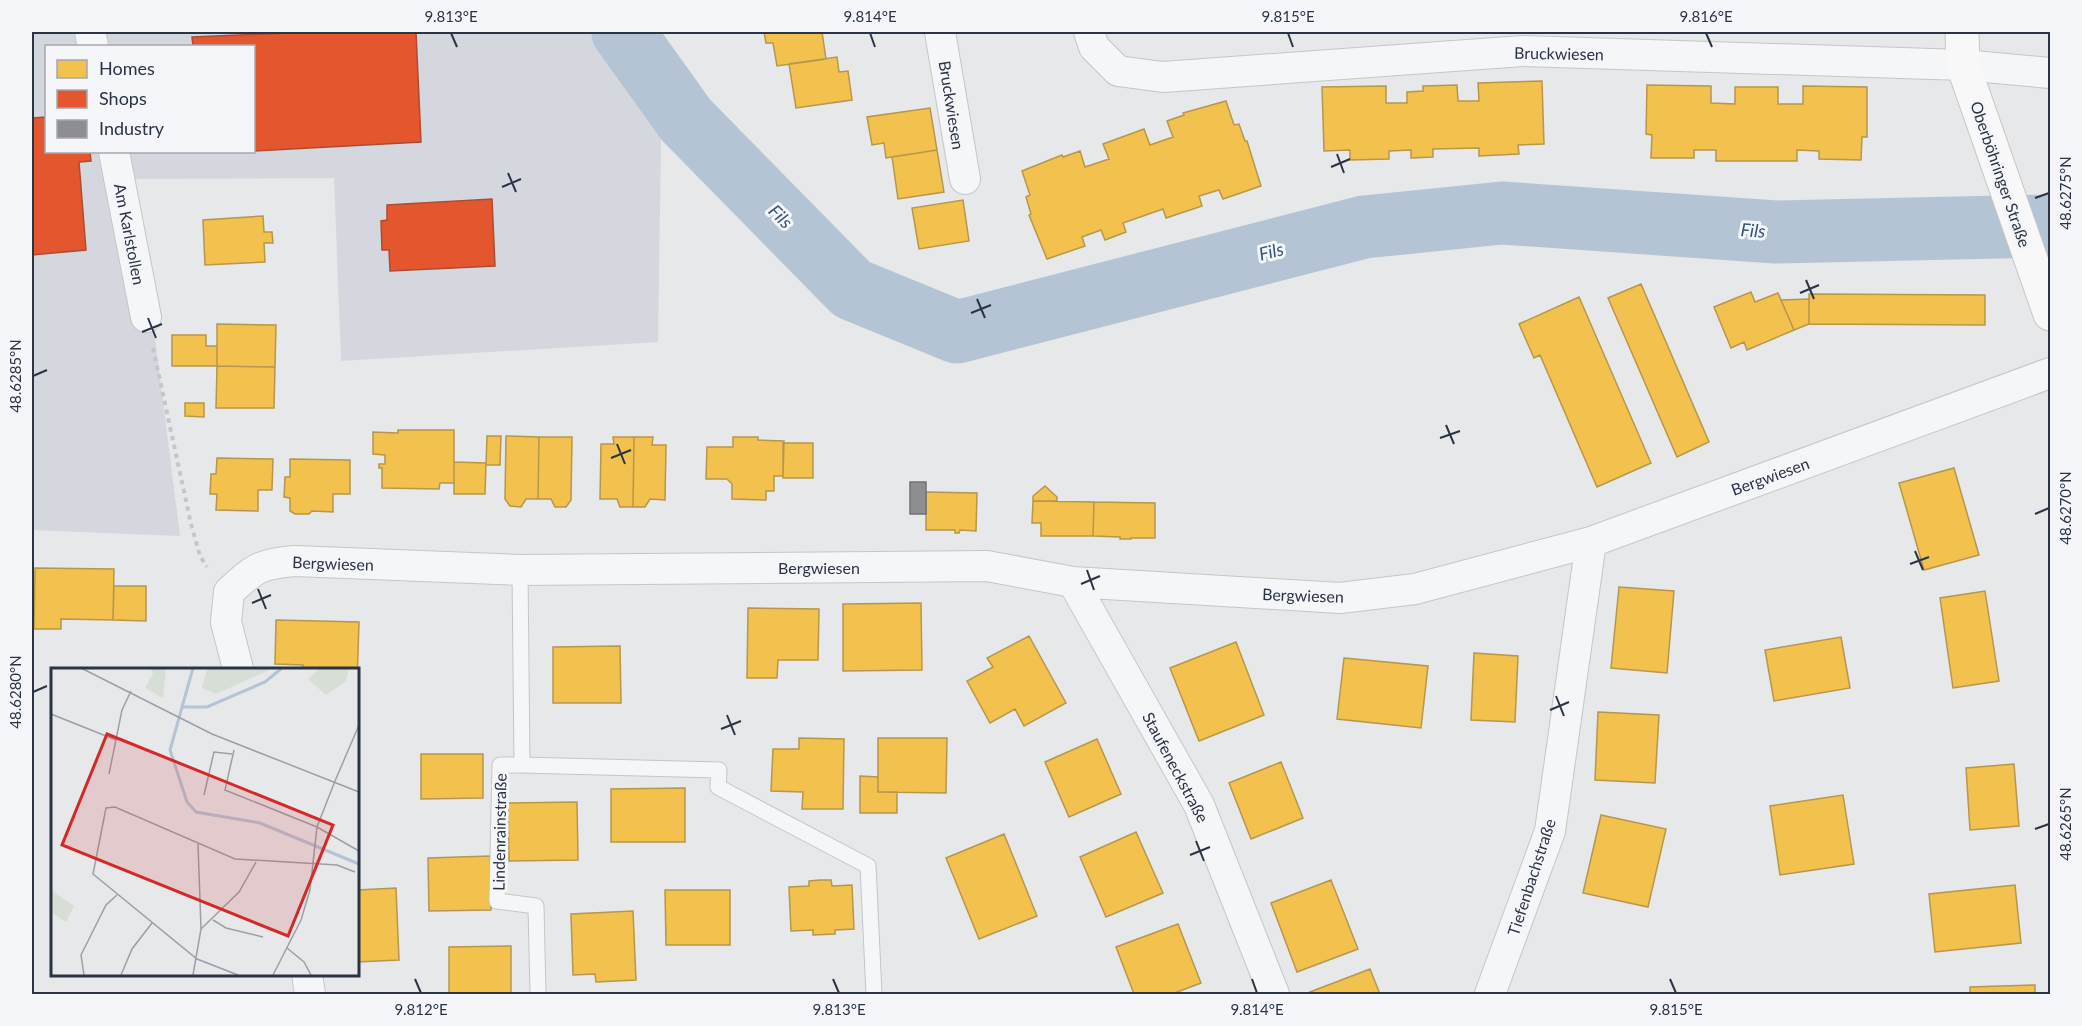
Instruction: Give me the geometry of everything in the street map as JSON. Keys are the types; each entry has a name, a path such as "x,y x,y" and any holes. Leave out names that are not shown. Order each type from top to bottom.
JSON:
{"street":[{"name":"Bruckwiesen","path":"940,32 965,179"},
{"name":"Bruckwiesen","path":"1089,32 1094,47 1118,71 1163,77 1523,51 1962,65 2050,73"},
{"name":"Oberböhringer Straße","path":"1962,32 1962,65 2048,306"},
{"name":"Am Karlstollen","path":"114,153 146,317"},
{"name":"Bergwiesen","path":"229,592 252,570 273,562 295,561 520,570 987,566 1073,582 1340,598 1415,589 1591,542 2050,372"},
{"name":"Tiefenbachstraße","path":"1490,994 1550,831 1591,542"},
{"name":"Staufeneckstraße","path":"1073,582 1199,806 1274,994"},
{"path":"229,592 226,622 238,668"},
{"path":"307,975 310,994"}],"lane":[{"path":"520,570 522,765 719,770 718,787 868,866 874,988"},
{"name":"Lindenrainstraße","path":"522,765 500,765 497,901 536,906 538,994"}],"path":[{"path":"146,317 200,556 208,569 229,592"}],"shaded area":[{"path":"32,32 646,32 661,141 658,342 341,361 334,178 135,179 180,536 32,530"}],"building: Homes":[{"path":"764,32 822,32 826,59 777,66 773,43 766,43"},
{"path":"837,57 839,72 848,71 852,100 796,108 789,64"},
{"path":"1542,81 1544,144 1518,145 1519,154 1479,156 1479,148 1433,149 1433,157 1411,158 1411,150 1389,151 1389,159 1350,160 1350,150 1324,151 1322,87 1386,86 1386,103 1407,103 1407,92 1423,91 1423,86 1457,85 1458,101 1479,101 1478,83"},
{"path":"1647,85 1711,86 1711,103 1735,104 1735,87 1778,87 1778,104 1803,104 1803,86 1867,87 1867,137 1862,137 1861,160 1819,159 1819,151 1797,150 1797,161 1716,161 1716,150 1694,150 1694,158 1651,158 1652,135 1646,134"},
{"path":"1226,101 1234,125 1239,124 1245,141 1247,141 1261,186 1223,199 1219,190 1199,196 1202,206 1166,218 1163,209 1123,223 1126,232 1105,240 1101,230 1082,237 1085,246 1047,259 1029,215 1031,214 1026,197 1030,195 1022,171 1062,155 1063,157 1080,151 1085,167 1109,159 1103,144 1144,129 1150,145 1173,137 1167,121 1184,115 1183,113"},
{"path":"930,108 937,150 886,158 884,143 872,145 867,117"},
{"path":"937,150 944,192 898,199 892,157"},
{"path":"963,200 969,241 919,249 912,208"},
{"path":"263,216 264,232 272,232 273,243 264,243 265,262 205,265 203,220"},
{"path":"1641,284 1709,442 1677,457 1608,298"},
{"path":"1751,292 1755,302 1778,293 1794,330 1747,350 1744,342 1731,348 1714,307"},
{"path":"1809,294 1985,295 1985,325 1809,324"},
{"path":"1579,297 1651,463 1597,487 1540,355 1534,358 1519,324"},
{"path":"1809,299 1809,324 1794,330 1781,300"},
{"path":"217,324 276,325 275,367 217,366"},
{"path":"172,335 206,335 206,346 217,346 217,366 172,366"},
{"path":"217,366 275,367 274,408 216,408"},
{"path":"185,403 204,403 204,417 185,416"},
{"path":"398,430 454,430 454,483 440,483 439,489 382,488 382,468 379,468 379,464 385,464 385,455 373,454 373,432 398,433"},
{"path":"487,436 501,436 500,465 486,465"},
{"path":"506,436 539,437 538,499 526,499 521,507 510,506 505,499"},
{"path":"539,437 572,437 571,500 566,507 555,507 551,499 538,499"},
{"path":"613,437 634,437 633,507 620,507 617,499 600,499 601,444 614,444"},
{"path":"634,437 653,437 652,445 666,445 665,500 650,499 645,507 633,507"},
{"path":"733,437 758,437 758,440 784,441 783,476 774,476 774,491 766,491 766,500 732,499 732,484 727,479 706,479 707,447 733,447"},
{"path":"783,443 813,443 813,478 783,478"},
{"path":"217,458 273,459 272,490 258,490 258,511 216,510 217,494 210,494 211,474 216,474"},
{"path":"290,459 350,460 350,494 333,494 333,512 312,511 309,514 295,514 290,511 290,498 284,497 285,477 290,477"},
{"path":"454,462 486,463 485,494 454,494"},
{"path":"1954,468 1979,555 1924,570 1899,483"},
{"path":"1045,486 1057,497 1057,501 1033,501 1033,496"},
{"path":"926,492 977,493 976,531 960,530 959,533 955,533 955,530 926,530"},
{"path":"1033,501 1094,502 1093,536 1041,536 1041,523 1032,523"},
{"path":"1094,502 1155,503 1155,538 1120,539 1120,537 1093,536"},
{"path":"35,568 114,569 113,620 61,619 61,629 34,629"},
{"path":"114,586 146,586 146,621 113,620"},
{"path":"1619,587 1674,591 1667,673 1611,668"},
{"path":"1985,591 1999,681 1953,688 1940,598"},
{"path":"921,603 922,670 843,671 843,604"},
{"path":"748,608 819,609 818,660 778,660 777,678 747,678"},
{"path":"276,620 359,622 358,668 303,668 303,665 275,664"},
{"path":"1029,636 1066,703 1024,726 1015,709 990,723 967,681 993,667 987,658"},
{"path":"1841,637 1850,688 1774,701 1765,650"},
{"path":"1236,642 1264,715 1199,741 1170,668"},
{"path":"620,646 621,703 553,703 553,647"},
{"path":"1474,653 1518,656 1515,722 1471,720"},
{"path":"1344,658 1428,666 1421,728 1337,719"},
{"path":"1598,712 1659,715 1655,783 1595,780"},
{"path":"799,738 844,739 843,809 802,809 803,792 771,791 773,749 799,749"},
{"path":"878,738 947,738 946,793 878,792"},
{"path":"1097,739 1121,794 1069,817 1045,762"},
{"path":"421,754 483,754 483,798 421,799"},
{"path":"1281,762 1303,818 1251,839 1229,783"},
{"path":"2014,764 2019,826 1970,830 1966,768"},
{"path":"860,776 878,777 878,792 897,792 897,813 860,813"},
{"path":"685,788 685,842 611,842 611,789"},
{"path":"1843,795 1854,864 1780,875 1770,806"},
{"path":"577,802 578,860 509,861 508,803"},
{"path":"1601,815 1666,829 1648,907 1583,893"},
{"path":"1136,832 1163,893 1106,917 1080,857"},
{"path":"1004,834 1037,916 979,939 946,858"},
{"path":"490,856 491,910 429,911 428,858"},
{"path":"831,880 832,886 852,885 854,929 835,930 835,934 813,935 813,930 791,931 789,887 809,886 809,881"},
{"path":"1331,880 1358,949 1297,972 1271,903"},
{"path":"2015,885 2021,943 1935,952 1929,894"},
{"path":"396,888 399,960 358,962 358,890"},
{"path":"665,890 730,890 730,945 666,945"},
{"path":"633,911 636,980 596,982 595,974 573,975 571,914"},
{"path":"1178,924 1201,983 1172,994 1134,994 1116,947"},
{"path":"511,946 511,994 449,994 449,947"},
{"path":"1370,969 1380,994 1311,994 1310,992"},
{"path":"2035,985 2035,994 1970,994 1970,987"}],"building: Shops":[{"path":"311,32 416,32 421,142 255,151 255,45 193,45 192,37"},
{"path":"45,117 45,153 90,153 91,161 79,162 86,250 32,255 32,118"},
{"path":"492,199 495,266 390,271 389,250 382,250 381,221 387,220 387,205"}],"building: Industry":[{"path":"910,482 926,482 926,514 910,514"}],"waterway":[{"name":"Fils","path":"623,32 686,120 852,289 957,332 1364,227 1502,213 1776,232 2050,226"}]}
